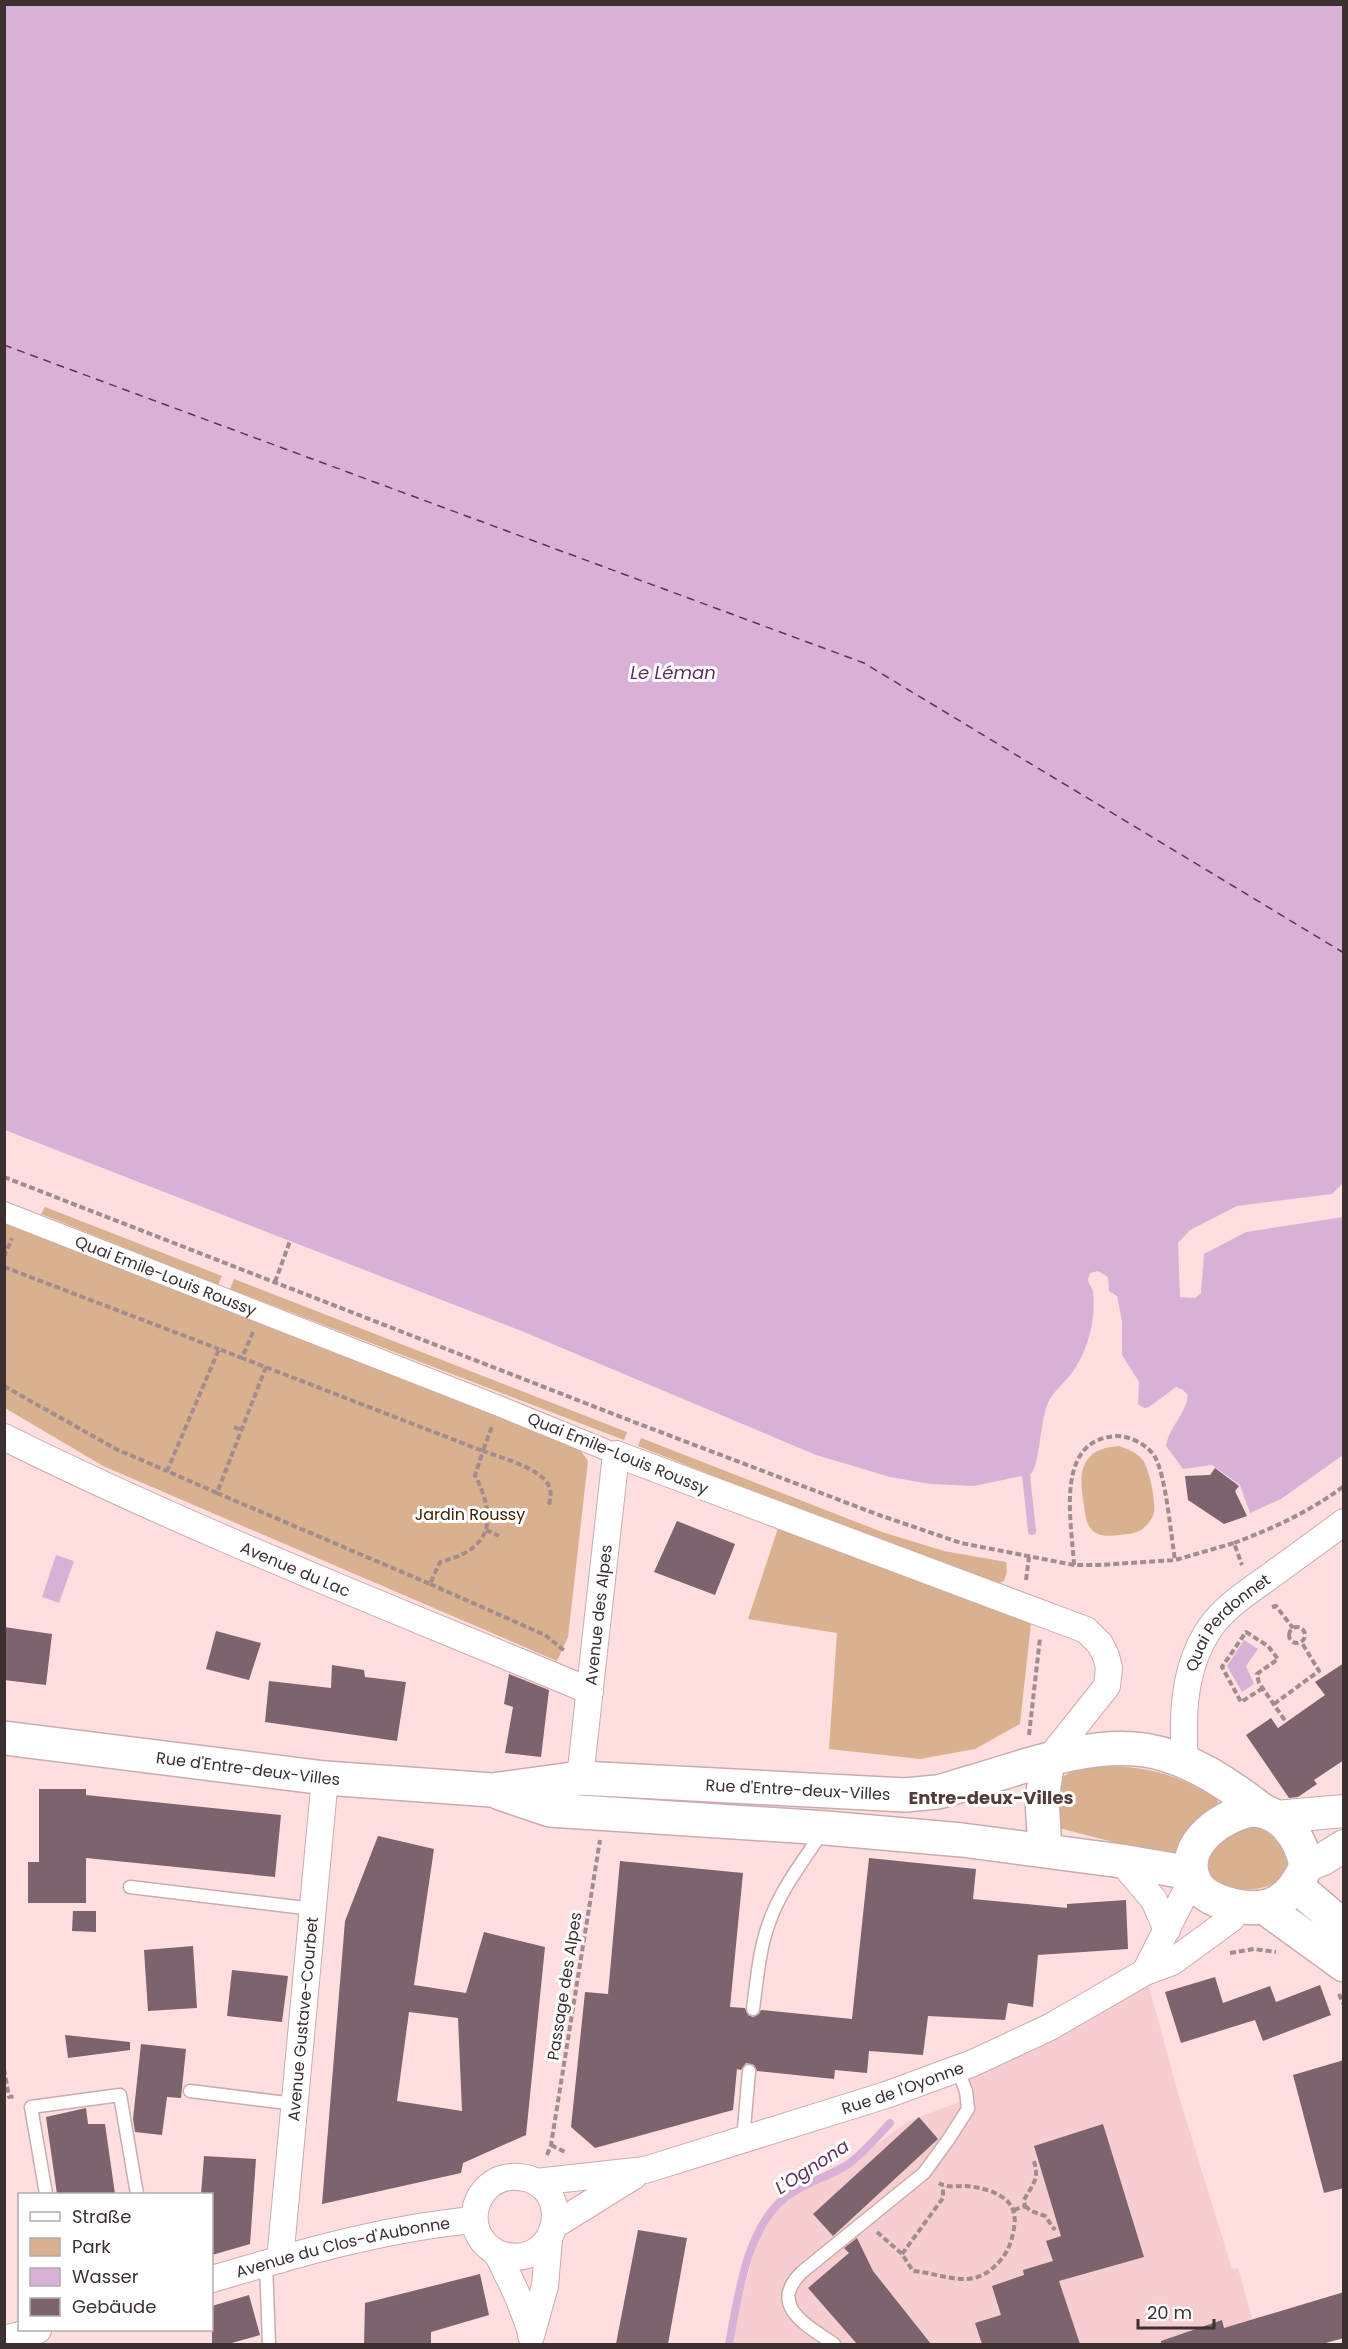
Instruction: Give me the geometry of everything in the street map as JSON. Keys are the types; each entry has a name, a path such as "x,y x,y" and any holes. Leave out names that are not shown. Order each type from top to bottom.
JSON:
{"main road":[{"name":"Rue d'Entre-deux-Villes","path":"4,1738 325,1778 492,1790 580,1778 905,1795 937,1792 1047,1760 1108,1749 1145,1750 1185,1762 1232,1787 1269,1814"},
{"path":"1045,1850 1042,1799 1047,1760"},
{"name":"Rue d'Entre-deux-Villes","path":"492,1790 550,1810 826,1828 1045,1850 1121,1860 1194,1877"},
{"path":"1334,1918 1317,1864 1302,1849 1294,1833 1269,1814 1236,1813 1209,1829 1200,1841 1194,1854 1194,1877 1205,1894 1214,1900 1252,1908 1339,1977"},
{"path":"1252,1908 1283,1899 1317,1864"}],"street":[{"name":"Quai Emile-Louis Roussy","path":"4,1212 499,1406 615,1454 1086,1630 1094,1636 1103,1650 1109,1668 1107,1686 1047,1760"},
{"name":"Avenue du Lac","path":"4,1437 69,1469 222,1537 591,1682"},
{"name":"Avenue des Alpes","path":"580,1778 615,1454"},
{"name":"Quai Perdonnet","path":"1185,1762 1183,1721 1194,1660 1210,1626 1250,1590 1344,1522"},
{"name":"Avenue Gustave-Courbet","path":"273,2262 295,2104 325,1778"},
{"path":"1269,1814 1344,1810"},
{"path":"1121,1860 1154,1900 1167,1930"},
{"path":"1145,1972 1194,1877"},
{"name":"Rue de l'Oyonne","path":"536,2182 645,2170 886,2095 957,2068 1050,2027 1145,1972 1172,1962 1231,1919 1252,1908"},
{"name":"Rue de l'Oyonne","path":"552,2232 590,2202 645,2170"},
{"path":"512,2176 524,2177 536,2182 544,2188 554,2205 545,2286 531,2338 516,2290 496,2253 481,2240 474,2220 475,2208 480,2196 489,2186 512,2176"},
{"name":"Avenue du Clos-d'Aubonne","path":"213,2279 368,2237 441,2223 474,2220"},
{"path":"496,2253 515,2258 525,2256 542,2247 552,2232"},
{"path":"4,2339 34,2331"}],"lane":[{"path":"753,2009 768,1924 783,1894 826,1828"},
{"path":"130,1887 313,1909"},
{"path":"834,2344 810,2328 793,2312 788,2298 790,2287 802,2272 924,2173 968,2109 966,2091 957,2068"},
{"path":"742,2140 749,2070"},
{"path":"190,2091 295,2104"},
{"path":"46,2193 31,2107 120,2095 137,2193"},
{"path":"269,2344 273,2262"}],"path":[{"path":"4,1177 879,1515 961,1543 1074,1565 1175,1560 1234,1544 1281,1526 1312,1509 1344,1486"},
{"path":"275,1282 290,1241"},
{"path":"4,1267 535,1472 543,1478 551,1492 549,1505"},
{"path":"242,1358 260,1312"},
{"path":"167,1471 219,1349"},
{"path":"217,1493 266,1367"},
{"path":"4,1386 116,1449 545,1635 591,1682"},
{"path":"430,1584 440,1562 456,1558 468,1551 479,1542 486,1530 489,1512 485,1496 475,1475 499,1406"},
{"path":"234,1427 241,1430"},
{"path":"1074,1565 1070,1480 1077,1459 1089,1445 1104,1437 1122,1436 1143,1444 1155,1457 1161,1475 1175,1560"},
{"path":"486,1530 499,1536"},
{"path":"1234,1544 1250,1590"},
{"path":"1043,1613 1029,1736 1072,1729"},
{"path":"1300,1627 1304,1631 1305,1637 1302,1642 1295,1643 1290,1639 1290,1632 1293,1628 1300,1627"},
{"path":"1263,1688 1241,1702 1222,1667 1246,1632 1268,1646 1278,1659 1257,1674 1263,1688 1286,1722"},
{"path":"1274,1704 1319,1671 1302,1642"},
{"name":"Passage des Alpes","path":"551,2145 601,1830"},
{"path":"1221,1958 1242,1949 1282,1953"},
{"path":"1339,1977 1344,2005"},
{"path":"4,2069 9,2097 29,2093 31,2107"},
{"path":"1033,2158 1038,2171 1034,2185 1024,2200 1025,2206 1045,2216 1055,2230"},
{"path":"865,2221 902,2254 913,2271 964,2280 986,2274 1005,2255 1013,2235 1014,2210 998,2194 968,2186 943,2186 924,2173"},
{"path":"902,2254 943,2198 943,2186"},
{"path":"1014,2210 1025,2206"}],"shaded area":[{"path":"1145,1972 1180,2100 1232,2269 1238,2268 1259,2344 733,2344 739,2310 758,2238 767,2220 779,2206 847,2166 907,2122 967,2099 957,2068"}],"green space":[{"path":"45,1207 222,1276 218,1285 41,1214"},
{"name":"Jardin Roussy","path":"5,1223 578,1447 588,1461 568,1637 557,1661 103,1466 5,1408"},
{"path":"234,1279 627,1432 624,1440 230,1289"},
{"path":"641,1438 882,1532 944,1551 1006,1562 1007,1572 1004,1581 996,1584 947,1568 638,1446"},
{"path":"1119,1446 1137,1454 1145,1463 1154,1500 1154,1512 1147,1524 1139,1531 1130,1534 1102,1535 1093,1531 1086,1519 1081,1483 1082,1473 1089,1457 1106,1448"},
{"path":"779,1525 1031,1623 1020,1724 975,1749 920,1759 829,1749 837,1633 748,1619"},
{"path":"1111,1766 1154,1771 1179,1779 1217,1799 1219,1806 1175,1858 1059,1828 1059,1796 1063,1778 1078,1770"},
{"path":"1259,1824 1282,1839 1290,1863 1280,1879 1268,1886 1243,1889 1226,1886 1211,1879 1207,1861 1222,1835"}],"water":[{"name":"Le Léman","path":"4,5 1343,5 1343,1183 1332,1194 1237,1206 1190,1230 1178,1243 1180,1297 1195,1298 1201,1293 1204,1254 1246,1232 1343,1217 1343,1455 1281,1499 1250,1513 1240,1485 1212,1465 1183,1469 1166,1446 1170,1433 1187,1402 1188,1395 1176,1387 1149,1407 1144,1408 1138,1404 1139,1382 1122,1355 1122,1321 1117,1296 1109,1291 1108,1277 1098,1271 1090,1273 1088,1280 1093,1292 1094,1303 1090,1335 1077,1365 1048,1403 1036,1461 1031,1474 974,1486 930,1484 890,1477 816,1455 524,1332 5,1130"},
{"path":"56,1555 74,1561 59,1603 42,1597"},
{"path":"1244,1640 1258,1649 1246,1666 1254,1684 1242,1692 1227,1666"}],"building":[{"path":"1215,1468 1239,1486 1235,1491 1247,1516 1224,1524 1188,1500 1185,1476 1210,1475"},
{"path":"677,1521 735,1544 715,1595 654,1572"},
{"path":"4,1627 52,1634 46,1685 4,1680"},
{"path":"216,1631 261,1643 249,1680 206,1669"},
{"path":"1344,1663 1344,1760 1314,1780 1317,1784 1298,1797 1289,1798 1246,1735 1271,1718 1278,1728 1325,1695 1315,1682"},
{"path":"332,1665 364,1670 365,1677 406,1682 397,1741 265,1722 269,1681 331,1688"},
{"path":"509,1674 549,1690 541,1757 505,1753 513,1707 504,1704"},
{"path":"39,1789 86,1789 86,1795 281,1815 275,1877 86,1858 86,1903 28,1903 28,1862 39,1862"},
{"path":"378,1836 434,1849 414,1985 466,1993 484,1932 545,1947 526,2135 463,2163 461,2173 322,2204 345,1921","holes":["409,2012 458,2018 462,2111 397,2101"]},
{"path":"869,1858 976,1869 973,1899 1067,1908 1067,1904 1126,1900 1128,1949 1038,1955 1033,2007 1008,2003 1005,2020 928,2016 923,2055 869,2051 867,2073 835,2070 834,2079 757,2071 754,2065 746,2063 741,2070 737,2069 733,2110 595,2148 571,2127 585,1992 608,1994 620,1861 743,1873 730,2007 745,2008 748,2015 753,2017 761,2010 852,2019"},
{"path":"73,1911 96,1911 96,1932 72,1931"},
{"path":"193,1946 197,2008 148,2011 144,1950"},
{"path":"232,1970 288,1976 282,2022 227,2016"},
{"path":"1215,1977 1223,2003 1270,1986 1276,2002 1320,1985 1331,2015 1263,2041 1255,2020 1181,2043 1165,1992"},
{"path":"65,2035 130,2042 130,2050 68,2058"},
{"path":"141,2044 186,2049 181,2098 167,2097 162,2135 135,2132 133,2119"},
{"path":"1344,2060 1344,2188 1324,2193 1293,2075"},
{"path":"86,2108 88,2124 105,2124 115,2193 57,2193 46,2117"},
{"path":"919,2117 938,2139 833,2236 813,2214"},
{"path":"1103,2124 1144,2257 1059,2281 1080,2344 982,2344 975,2323 1001,2315 992,2286 1024,2275 1023,2270 1053,2261 1046,2241 1061,2236 1034,2146"},
{"path":"204,2156 256,2159 250,2244 213,2255 213,2193 201,2193"},
{"path":"638,2230 687,2238 668,2344 616,2344"},
{"path":"857,2238 873,2271 931,2344 857,2344 808,2288 849,2253 844,2248"},
{"path":"480,2274 489,2315 431,2332 431,2344 364,2344 365,2303"},
{"path":"1344,2292 1344,2338 1322,2344 1161,2344 1161,2341 1222,2320 1224,2328"},
{"path":"249,2295 260,2335 228,2344 212,2344 213,2306"}],"waterway":[{"name":"L'Ognona","path":"1026,1475 1032,1531"},
{"name":"L'Ognona","path":"729,2344 746,2264 761,2226 772,2210 793,2192 847,2165 864,2151 890,2123"}],"ferry route":[{"path":"4,345 864,663 1344,953"}],"district":[{"name":"Entre-deux-Villes","path":"991,1798"}]}
